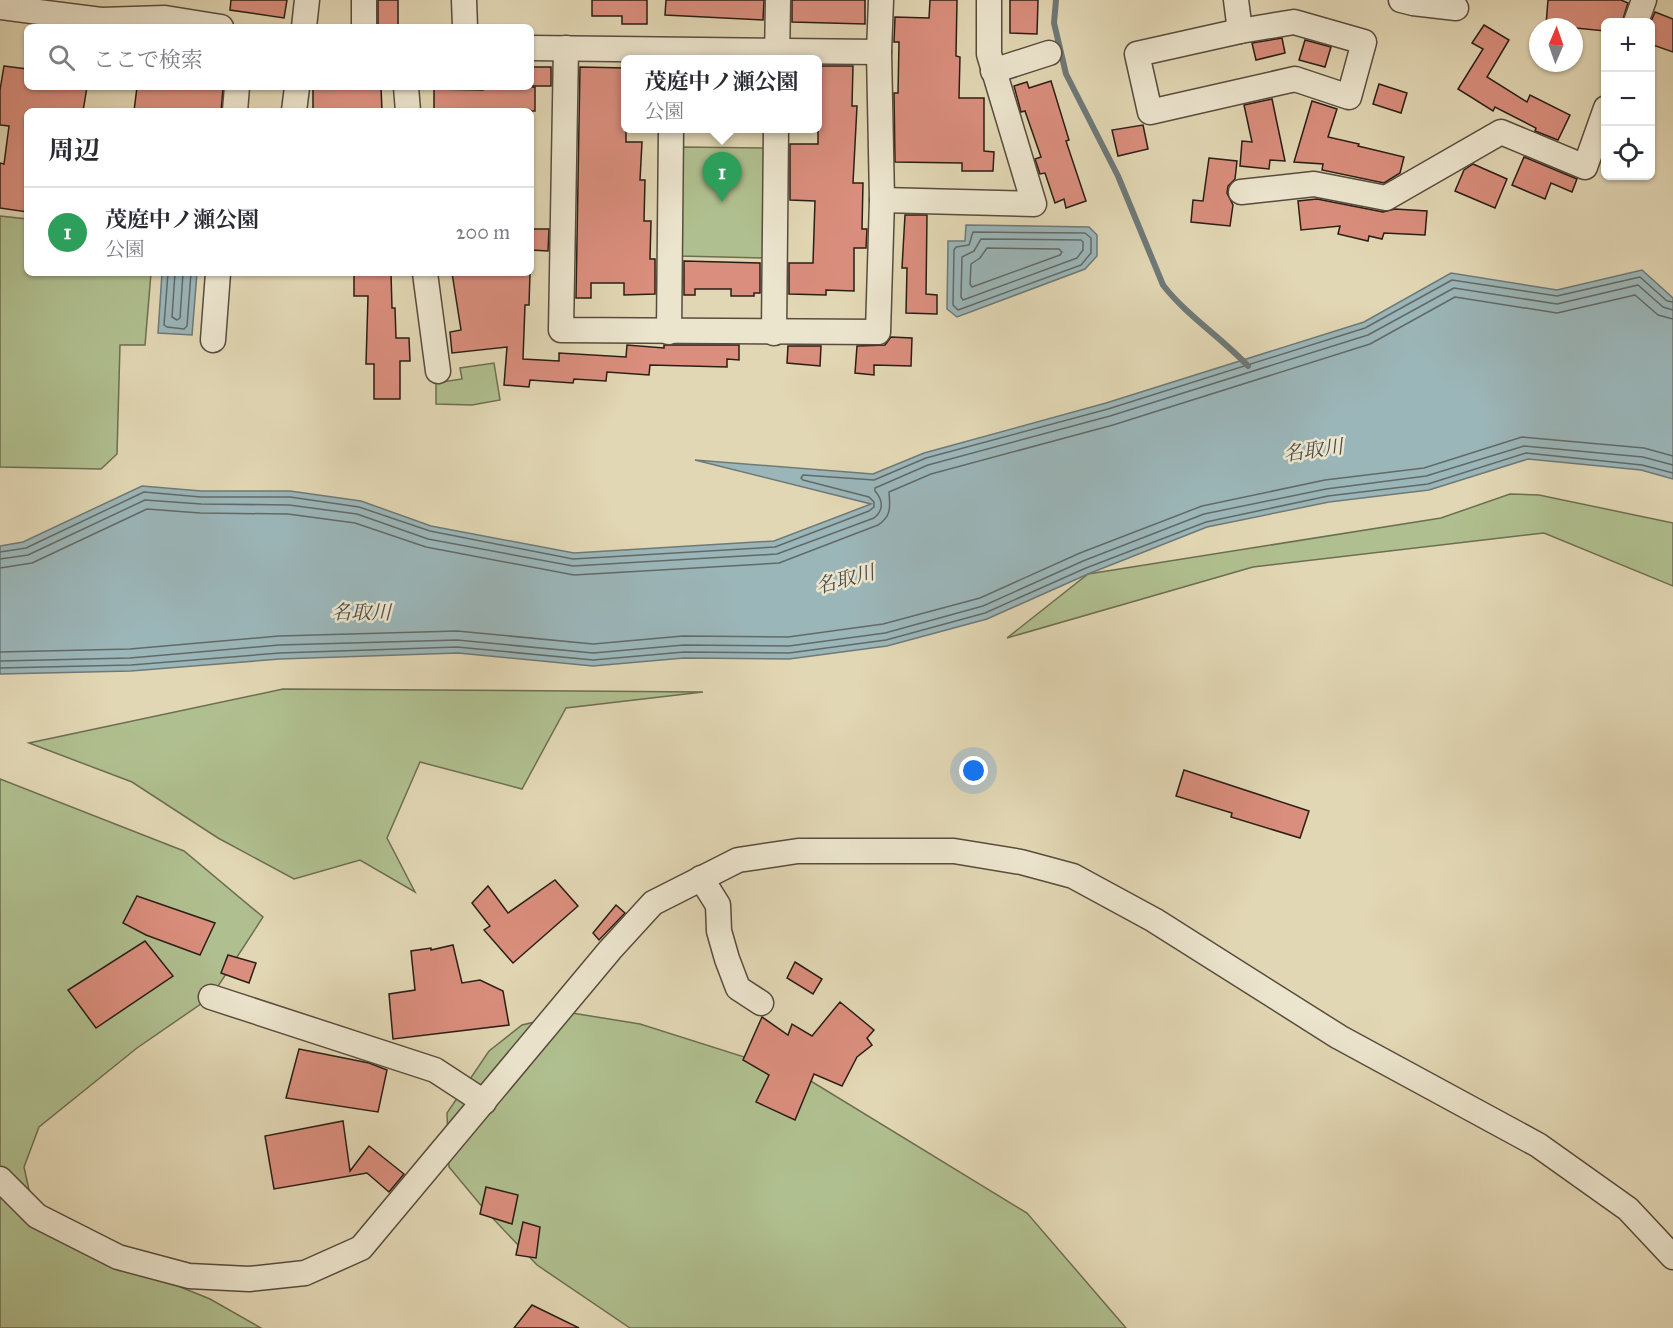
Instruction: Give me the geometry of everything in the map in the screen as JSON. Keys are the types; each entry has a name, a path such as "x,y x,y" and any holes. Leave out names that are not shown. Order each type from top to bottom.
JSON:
{"street":[{"path":"304,24 307,0"},
{"path":"364,0 364,24"},
{"path":"464,0 465,24"},
{"path":"777,55 778,0"},
{"path":"566,48 561,330 878,332 882,200 879,52 881,0"},
{"path":"882,200 1034,204 989,54 989,0"},
{"path":"1236,0 1240,31"},
{"path":"1401,0 1456,8"},
{"path":"1637,18 1644,0"},
{"path":"0,8 102,10 202,24"},
{"path":"1294,22 1364,42 1349,97 1295,79 1150,112 1137,54 1240,31 1294,22"},
{"path":"534,48 672,55 879,52"},
{"path":"993,71 1049,53"},
{"path":"235,108 237,90"},
{"path":"294,108 297,90"},
{"path":"406,90 408,108"},
{"path":"1241,192 1314,184 1386,198 1501,132 1585,167 1601,120"},
{"path":"669,332 671,133"},
{"path":"774,333 776,133"},
{"path":"213,340 218,276"},
{"path":"426,276 438,371"},
{"path":"0,1179 37,1216 118,1257 189,1276 249,1279 305,1273 361,1248 610,950 653,903 738,860 798,851 954,851 1021,862 1073,876 1154,920 1339,1037 1538,1145 1628,1209 1673,1257"},
{"path":"701,878 718,905 719,931 738,988 761,1004"},
{"path":"211,997 435,1070 484,1102"}],"green space":[{"path":"681,147 766,148 764,258 679,256"},
{"path":"0,216 24,219 24,276 151,276 145,345 120,345 117,454 101,469 0,467"},
{"path":"494,363 500,400 472,405 436,404 436,383 462,379 460,368"},
{"path":"1510,494 1539,495 1673,523 1673,586 1544,533 1253,567 1007,638 1088,574 1441,518"},
{"path":"283,689 703,692 566,708 522,789 420,762 387,838 415,892 360,860 294,879 218,838 132,782 29,743"},
{"path":"0,779 184,851 263,917 211,997 137,1048 39,1127 24,1167 36,1222 89,1250 210,1299 261,1328 0,1328"},
{"path":"572,1013 640,1024 801,1075 1027,1213 1126,1328 630,1328 537,1265 484,1209 449,1167 447,1113 489,1051 522,1025"}],"water":[{"path":"966,225 1089,227 1097,235 1097,256 1085,269 957,317 947,309 948,241 965,241"},
{"name":"名取川","path":"1642,270 1673,298 1673,479 1641,470 1528,459 1429,490 1329,502 1207,527 1088,574 987,619 887,646 789,659 684,658 593,666 458,653 280,659 131,671 0,674 0,546 23,542 142,486 201,491 290,491 361,501 431,526 574,553 774,541 871,504 695,460 873,474 924,453 1106,403 1364,322 1451,273 1557,290"},
{"path":"162,276 197,276 192,335 158,333"}],"building":[{"path":"231,0 287,0 284,18 230,10"},
{"path":"378,0 398,0 398,24 378,24"},
{"path":"592,0 647,0 647,24 622,24 622,16 592,16"},
{"path":"666,0 764,0 763,20 665,15"},
{"path":"792,0 865,0 865,24 792,22"},
{"path":"930,0 957,0 956,56 960,57 959,98 984,98 984,151 994,152 993,171 962,171 962,163 895,162 894,93 898,93 899,42 894,42 895,17 929,18"},
{"path":"1010,0 1038,0 1037,34 1010,33"},
{"path":"1548,0 1621,0 1628,3 1623,18 1601,18 1601,31 1583,29 1583,18 1547,18"},
{"path":"1655,12 1673,19 1673,52 1655,46 1655,18 1652,18"},
{"path":"1484,25 1509,40 1487,77 1527,102 1530,95 1570,115 1558,140 1535,131 1536,128 1495,107 1493,111 1458,89 1483,49 1472,43"},
{"path":"1282,38 1285,53 1256,60 1252,43"},
{"path":"1305,40 1331,47 1325,67 1299,60"},
{"path":"4,66 24,69 24,90 86,90 84,108 24,108 24,212 0,208 0,163 4,164 9,126 0,125 0,90"},
{"path":"822,66 853,66 852,106 857,106 853,183 863,183 862,229 867,229 866,248 854,248 854,291 826,290 826,295 789,294 789,263 813,263 815,201 790,200 790,144 818,144 818,133 822,133"},
{"path":"534,67 551,67 551,86 534,86"},
{"path":"580,67 621,68 621,133 626,133 626,142 642,142 640,180 645,180 644,221 651,221 650,259 655,259 655,294 624,295 624,283 591,283 591,298 576,298"},
{"path":"1051,81 1069,140 1066,141 1086,201 1066,208 1064,199 1055,203 1045,173 1040,174 1035,159 1041,157 1025,111 1021,112 1014,86 1027,82 1029,88"},
{"path":"1379,84 1407,93 1401,113 1373,104"},
{"path":"535,87 535,111 534,108 434,108 434,90 534,90"},
{"path":"137,90 223,90 221,108 134,108"},
{"path":"313,90 381,90 382,108 313,108"},
{"path":"1272,99 1285,161 1270,160 1269,169 1240,166 1242,141 1252,142 1244,105"},
{"path":"1312,101 1337,109 1328,137 1404,157 1400,173 1384,183 1322,170 1323,164 1294,162"},
{"path":"1143,125 1148,149 1118,156 1112,130"},
{"path":"1524,157 1577,179 1572,192 1551,183 1545,199 1512,185"},
{"path":"1209,158 1237,161 1235,179 1228,186 1227,193 1233,205 1230,226 1191,222 1193,200 1203,201"},
{"path":"1473,164 1507,179 1495,208 1455,191 1464,170"},
{"path":"1317,199 1383,212 1395,209 1427,211 1425,235 1384,233 1382,239 1369,236 1368,241 1338,234 1340,226 1301,230 1298,201"},
{"path":"905,215 927,215 926,294 937,295 937,314 906,313 907,268 902,268"},
{"path":"534,229 549,229 548,251 534,250"},
{"path":"684,261 760,263 760,293 754,293 754,296 731,296 731,289 695,289 695,295 684,295"},
{"path":"354,276 391,276 396,338 409,338 410,361 400,361 400,399 374,399 374,364 366,364 368,296 354,296"},
{"path":"452,276 530,276 529,305 525,305 523,359 559,361 559,353 626,357 627,345 664,348 664,345 739,345 739,360 727,359 727,367 650,365 649,375 607,372 606,381 574,379 573,383 530,380 529,387 504,385 507,347 452,353 450,332 461,330"},
{"path":"891,337 912,338 911,366 874,365 874,375 855,373 857,346 885,345"},
{"path":"788,346 821,346 820,366 787,363"},
{"path":"1184,770 1309,811 1300,838 1231,817 1232,813 1176,796"},
{"path":"555,880 578,906 513,963 484,930 490,926 472,903 488,886 508,913"},
{"path":"137,896 215,923 200,955 146,935 123,923"},
{"path":"616,905 625,913 599,940 593,933"},
{"path":"145,941 173,976 96,1028 68,990"},
{"path":"453,945 462,983 480,980 503,991 509,1025 393,1039 389,994 415,990 411,951 431,948 431,950"},
{"path":"228,955 256,963 249,983 221,973"},
{"path":"795,962 822,979 813,994 787,978"},
{"path":"840,1002 874,1030 867,1038 872,1045 857,1057 842,1086 814,1074 795,1120 756,1102 769,1075 743,1060 762,1017 788,1035 792,1024 812,1036"},
{"path":"299,1049 369,1063 387,1070 378,1112 286,1098"},
{"path":"343,1121 350,1171 369,1146 404,1174 389,1192 367,1173 274,1189 265,1136"},
{"path":"486,1187 518,1195 512,1224 480,1214"},
{"path":"523,1222 540,1227 536,1258 516,1255"},
{"path":"532,1305 579,1328 514,1328"}],"waterway":[{"path":"1056,0 1054,23 1066,74 1118,176 1163,285 1183,307 1248,366"}],"place":[{"name":"茂庭中ノ瀬公園","path":"722,202"}]}
